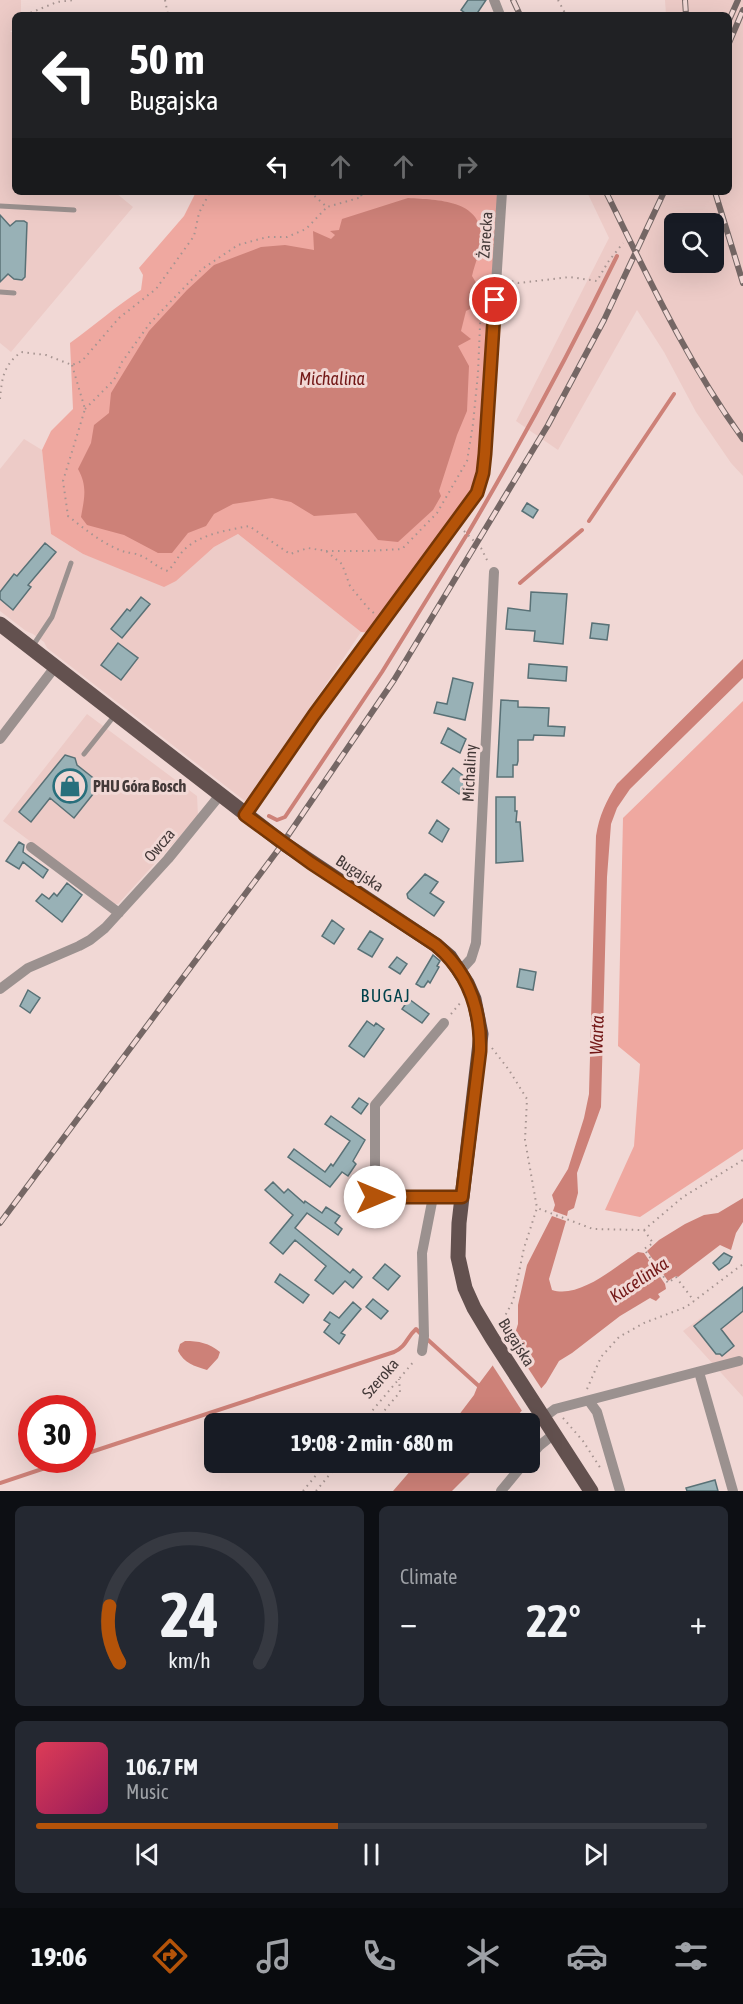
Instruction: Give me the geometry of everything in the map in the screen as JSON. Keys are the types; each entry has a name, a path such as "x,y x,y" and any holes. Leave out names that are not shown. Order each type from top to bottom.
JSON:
{"main road":[{"name":"Bugajska","path":"0,624 245,815 311,863 436,945 450,957 460,971 474,999 481,1034 459,1223 460,1270 474,1308 492,1338 545,1411 554,1434 591,1491"}],"street":[{"name":"Żarecka","path":"245,815 314,715 477,493 483,473 502,195"},
{"name":"Michaliny","path":"460,971 471,959 476,944 494,572"},
{"path":"0,739 55,667"},
{"name":"Owcza","path":"0,989 28,968 90,940 119,913 168,859 220,795"},
{"path":"31,847 119,913"},
{"path":"444,1023 375,1105 375,1197 462,1197"},
{"path":"422,1351 424,1336 422,1253 433,1197"},
{"path":"545,1411 739,1361"},
{"path":"699,1372 734,1491"},
{"path":"589,1401 597,1412 620,1491"},
{"path":"540,1445 554,1434"},
{"path":"501,1491 516,1473"}],"lane":[{"path":"0,206 74,210"},
{"path":"0,292 14,293"},
{"path":"31,648 52,617 71,563"},
{"path":"84,754 116,714"}],"path":[{"path":"32,12 57,2 74,0"},
{"path":"0,399 3,377 10,361 21,352 46,355 72,365 82,361 119,318 156,289 194,236 199,213 208,195"},
{"path":"313,195 327,207"},
{"path":"362,196 327,207 306,230 288,237 267,237 238,245 202,269 150,323 122,362 114,380 85,409 63,481 68,516 95,537 125,552 139,555 168,571 176,563 183,549 197,540 249,526 290,554 308,548 367,552 402,549 437,513 467,461 477,383 485,269"},
{"path":"497,278 519,283 570,277 597,281 623,243"},
{"path":"72,365 85,409"},
{"path":"457,522 481,548 494,572"},
{"path":"326,551 342,564 350,586 368,609 378,617 379,626"},
{"path":"444,1023 464,998"},
{"path":"481,1034 509,1070 526,1099 525,1140 537,1208 524,1248 513,1301 492,1338"},
{"path":"537,1208 593,1229 644,1230 683,1197 743,1160"},
{"path":"644,1230 652,1243 645,1250 667,1282 676,1277 694,1301"},
{"path":"589,1401 587,1388 601,1357 619,1337 644,1323 686,1307 743,1263"},
{"name":"Szeroka","path":"370,1413 422,1351"},
{"path":"382,1413 400,1392 399,1379"},
{"path":"545,1411 583,1441 605,1474"},
{"path":"303,1491 318,1473"},
{"path":"316,1491 331,1473"}],"shaded area":[{"path":"0,0 21,0 21,12 12,12 12,30 10,32 12,32 12,195 118,195 133,207 11,352 0,343"},
{"path":"665,0 743,0 743,476 731,463 696,412 664,352 637,310 558,450 516,421 609,238 588,195 732,195 732,12 666,12"},
{"name":"Michalina","path":"194,195 498,195 480,468 475,488 457,515 410,572 416,577 374,633 361,632 238,534 214,547 176,581 164,587 83,554 51,534 42,450 51,431 73,409 70,343 141,290 143,275 139,268 184,216"},
{"path":"24,439 42,450 51,534 83,554 111,564 176,580 214,547 238,534 361,632 249,799 245,801 47,648 44,642 0,611 0,469"},
{"path":"743,701 743,1149 640,1217 605,1210 634,1146 640,1064 618,1046 623,818"},
{"path":"87,714 197,796 198,816 118,904 114,904 3,821"},
{"path":"743,1287 743,1397 683,1331"}],"water":[{"name":"Michalina","path":"408,198 448,202 460,206 477,220 481,232 480,248 472,276 479,294 476,306 466,311 461,331 471,339 458,346 469,366 467,411 439,491 441,496 433,510 398,542 378,540 356,513 314,516 291,502 272,498 233,504 214,514 206,526 188,533 172,553 158,553 124,535 87,525 81,517 84,487 78,469 91,443 94,425 109,413 111,393 149,331 187,290 214,265 261,247 285,245 314,250 313,231 331,239 335,235 330,231 339,230 342,219"},
{"name":"Warta","path":"743,659 743,678 630,789 617,808 611,824 607,877 601,1107 577,1173 578,1193 574,1208 568,1211 567,1216 553,1211 555,1205 552,1195 568,1169 589,1094 596,836 601,815 617,784"},
{"path":"743,1198 743,1222 736,1233 731,1250 720,1245 678,1277 668,1281 647,1251 659,1240 685,1224 704,1215 718,1213"},
{"name":"Kucelinka","path":"552,1216 566,1221 549,1279 552,1290 563,1292 586,1286 638,1252 644,1253 666,1289 658,1294 660,1297 656,1301 650,1298 620,1316 559,1361 546,1383 520,1413 460,1413 514,1337 527,1265"},
{"path":"185,1341 212,1346 220,1352 218,1358 207,1370 190,1364 178,1351 180,1344"},
{"path":"409,1473 470,1473 452,1491 393,1491"}],"pier":[{"path":"509,1339 543,1391 525,1413 523,1413 491,1363"}],"building":[{"path":"468,0 486,0 478,12 461,10"},
{"path":"0,215 10,226 16,221 27,223 25,277 22,280 14,279 8,274 0,282"},
{"path":"527,503 538,510 533,518 522,511"},
{"path":"45,543 56,552 28,585 31,587 13,610 0,599 0,592 14,574 17,576"},
{"path":"531,592 567,594 563,644 534,641 535,631 506,629 508,608 530,611"},
{"path":"141,597 150,604 122,638 111,629 127,609 130,611"},
{"path":"592,623 609,625 607,640 590,638"},
{"path":"118,643 138,658 121,680 101,665"},
{"path":"529,664 567,667 566,681 528,678"},
{"path":"453,678 473,683 465,720 434,713 437,702 447,704"},
{"path":"501,700 518,701 518,707 549,708 548,726 565,727 564,736 534,735 533,740 518,740 518,761 517,765 513,765 513,777 497,777"},
{"path":"448,728 466,739 460,753 441,743"},
{"name":"PHU Góra Bosch","path":"65,755 75,758 77,765 101,784 74,818 50,798 31,822 19,812"},
{"path":"453,768 469,780 459,794 442,782"},
{"path":"496,797 515,797 516,822 520,822 523,861 496,863"},
{"path":"437,820 449,829 442,842 429,833"},
{"path":"19,842 24,845 23,852 48,870 43,878 23,862 19,869 6,861"},
{"path":"425,874 438,882 430,893 444,902 434,916 408,898 407,894"},
{"path":"67,883 82,895 62,922 36,901 42,894 49,899 54,893 57,896"},
{"path":"332,920 344,929 334,944 322,936"},
{"path":"370,931 383,939 372,957 358,949"},
{"path":"433,955 440,961 437,966 439,967 430,983 428,981 424,987 421,987 416,984"},
{"path":"397,957 407,964 400,974 389,967"},
{"path":"520,969 536,972 533,990 517,987"},
{"path":"28,990 40,998 30,1013 20,1006"},
{"path":"409,999 429,1014 422,1023 402,1009"},
{"path":"367,1021 374,1026 376,1023 384,1029 364,1057 349,1046"},
{"path":"359,1098 368,1104 361,1114 352,1107"},
{"path":"331,1116 365,1140 353,1161 356,1164 348,1176 342,1172 330,1187 288,1157 294,1149 325,1172 331,1164 333,1166 350,1141 325,1124"},
{"path":"273,1182 284,1193 288,1189 304,1203 305,1201 322,1213 326,1207 340,1216 335,1223 342,1229 338,1235 307,1213 295,1228 350,1273 353,1269 362,1277 353,1288 345,1281 333,1294 315,1280 326,1266 295,1240 283,1254 270,1243 293,1215 265,1190"},
{"path":"724,1253 732,1257 729,1263 719,1270 713,1263"},
{"path":"385,1264 400,1276 388,1290 373,1278"},
{"path":"280,1274 309,1295 303,1303 275,1282"},
{"path":"743,1287 743,1311 721,1329 734,1346 722,1356 716,1354 694,1326"},
{"path":"373,1299 388,1311 381,1319 366,1307"},
{"path":"353,1302 361,1309 341,1333 345,1335 339,1344 324,1332 330,1324 324,1320 330,1312 339,1318"},
{"path":"715,1480 718,1491 687,1491 686,1488"}],"waterway":[{"path":"468,533 545,396 617,256"},
{"path":"589,521 674,394"},
{"path":"520,583 582,530"},
{"path":"269,816 277,820 285,817 382,672 466,536"},
{"path":"96,1450 394,1352 402,1347 416,1329 421,1334"},
{"path":"427,1339 481,1388"},
{"path":"0,1483 30,1473"}],"railway":[{"path":"513,0 519,12"},
{"path":"685,0 686,12"},
{"path":"732,13 738,0"},
{"path":"732,36 743,10"},
{"path":"607,195 686,349 743,439"},
{"path":"0,1223 278,850 394,680 548,425 604,320 663,195"},
{"path":"716,195 743,283"}],"place":[{"name":"PHU Góra Bosch","path":"70,786"}],"district":[{"name":"BUGAJ","path":"386,996"}],"route":[{"path":"375,1197 462,1197 480,1051 481,1034 474,999 460,971 450,957 436,945 311,863 245,815 314,715 477,493 483,473 485,454 495,300"}]}
